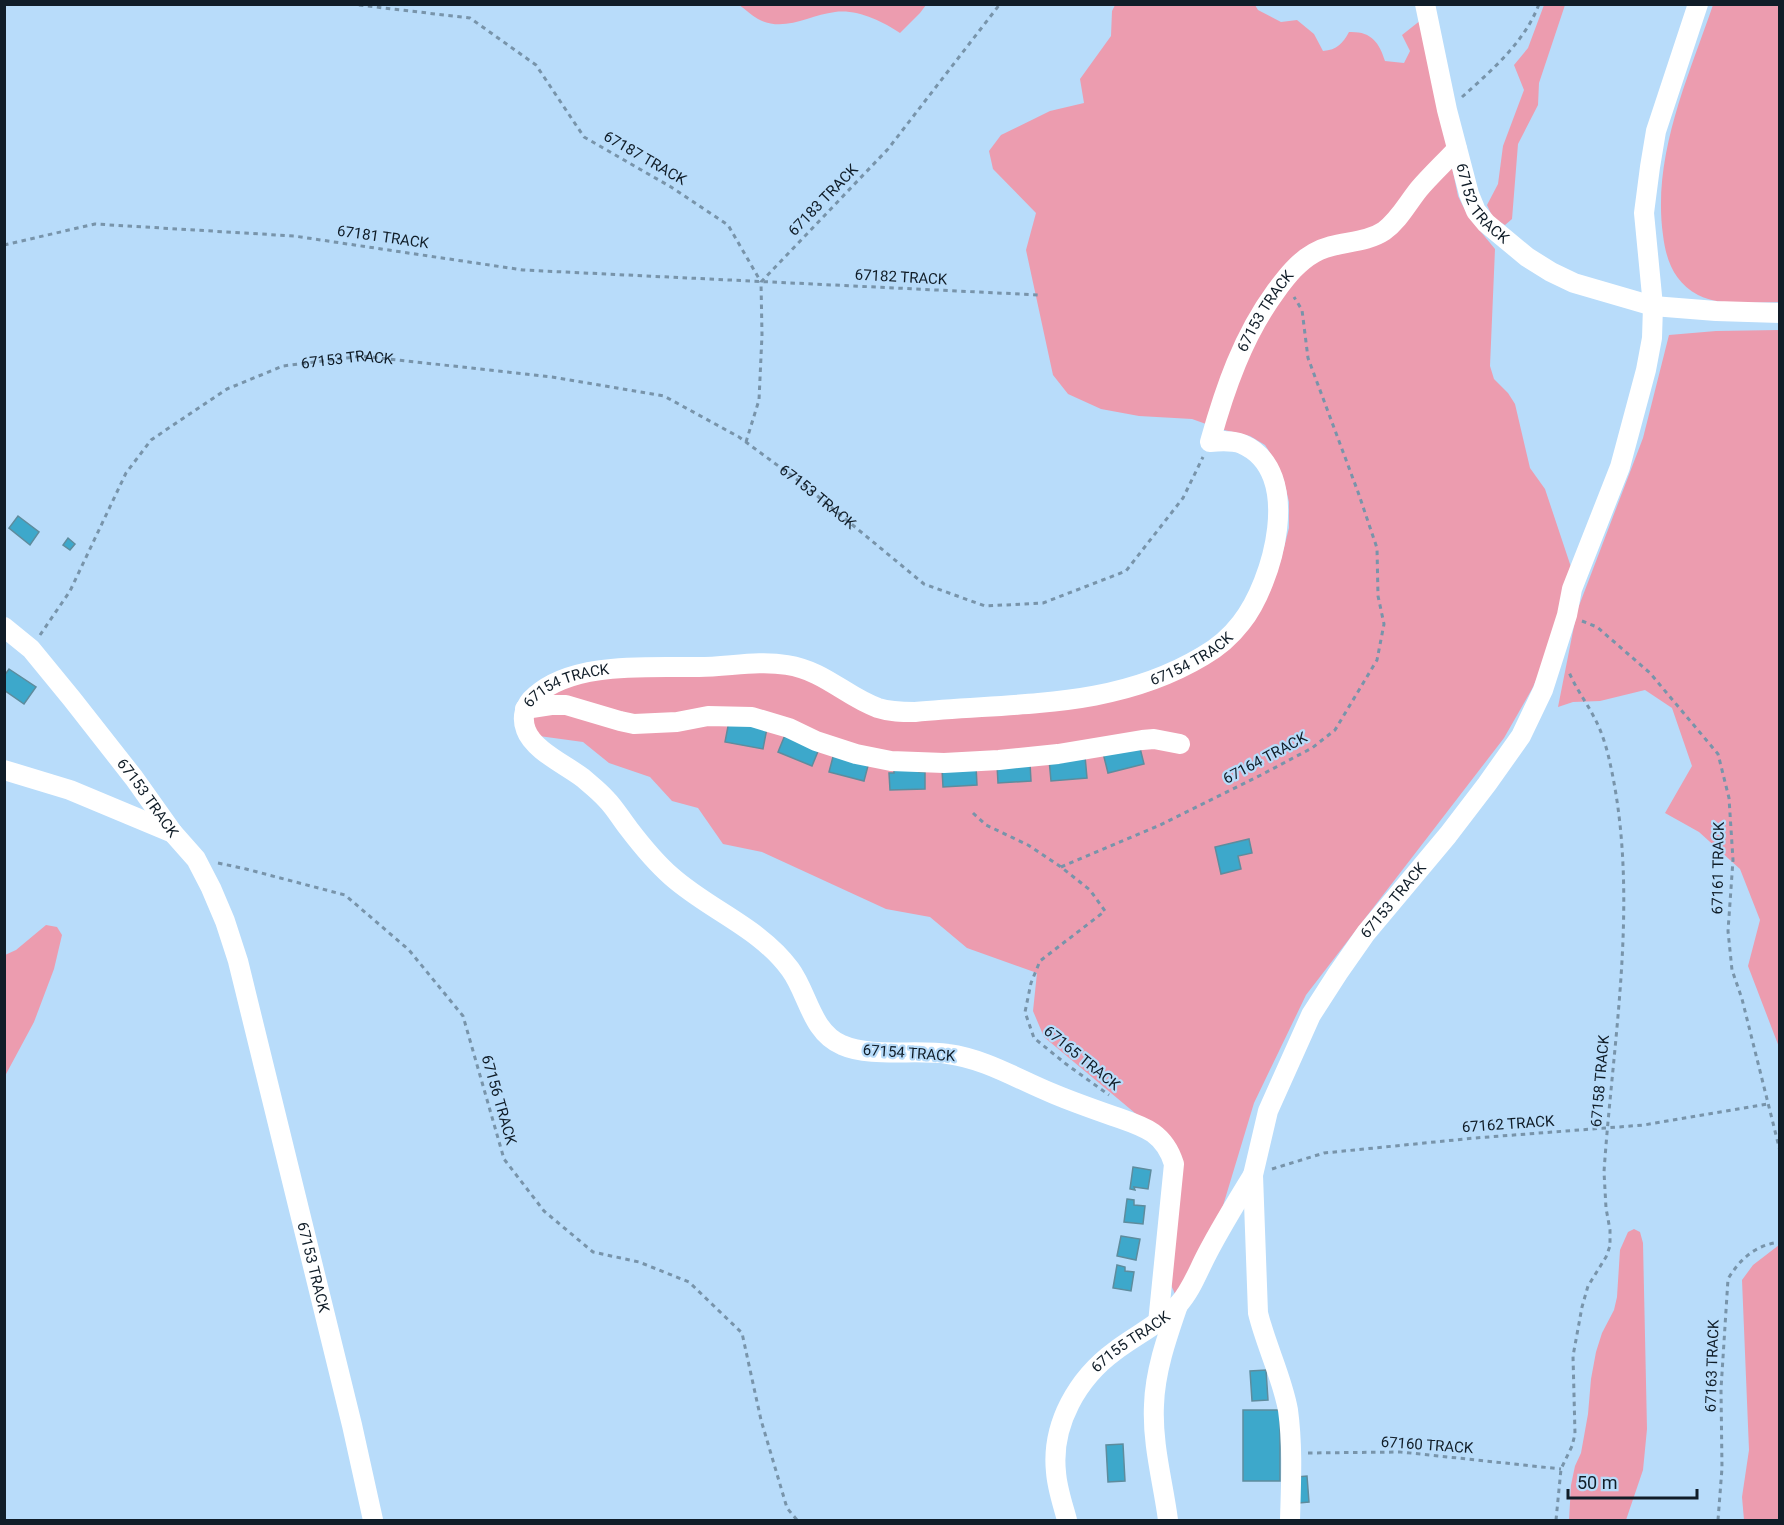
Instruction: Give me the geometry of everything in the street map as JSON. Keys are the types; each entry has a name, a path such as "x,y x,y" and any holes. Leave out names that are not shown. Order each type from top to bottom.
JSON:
{"street":[{"name":"67152 TRACK","path":"1425,4 1447,110 1469,194 1476,211 1486,223 1527,257 1574,283 1653,306 1774,313"},
{"name":"67153 TRACK","path":"1290,1521 1292,1453 1288,1410 1282,1383 1258,1313 1253,1175 1268,1111 1311,1015 1366,933 1448,835 1487,784 1521,736 1543,690 1576,581 1620,467 1647,370 1652,338 1653,306 1644,213 1650,167 1659,121 1698,4"},
{"name":"67153 TRACK","path":"1210,442 1221,404 1251,328 1284,280 1302,261 1315,252 1326,247 1373,237 1388,228 1401,215 1419,189 1457,149"},
{"name":"67154 TRACK","path":"1158,1323 1174,1164 1164,1142 1143,1127 1055,1094 974,1059 929,1052 853,1049 832,1039 817,1022 795,976 772,947 673,878 641,844 606,799 577,773 538,747 529,737 524,726 525,709 530,699 555,681 604,670 763,663 787,665 808,670 876,707 891,712 1059,702 1096,697 1132,687 1171,672 1221,644 1241,623 1255,602 1267,574 1275,545 1279,517 1276,491 1272,476 1264,462 1255,452 1242,444 1231,441 1210,442"},
{"path":"4,627 31,649"},
{"name":"67153 TRACK","path":"31,649 195,859 225,921 238,961 352,1425 373,1521"},
{"path":"525,709 566,705 634,724 677,722 708,716 752,717 789,728 816,741 856,754 891,761 944,763 999,760 1058,754 1154,739 1180,744"},
{"path":"4,770 70,790 173,832"},
{"name":"67155 TRACK","path":"1067,1521 1056,1474 1055,1454 1063,1417 1078,1388 1116,1350 1158,1323 1178,1305 1190,1288 1208,1252 1253,1175"},
{"path":"1168,1521 1159,1467 1154,1404 1162,1356 1178,1305"}],"path":[{"name":"67187 TRACK","path":"350,4 470,18 536,65 584,137 671,187 728,225 761,282"},
{"name":"67183 TRACK","path":"761,282 888,149 1000,4"},
{"path":"1447,110 1499,64 1533,21 1539,4"},
{"name":"67181 TRACK","path":"4,245 95,224 294,236 524,270 761,282"},
{"name":"67164 TRACK","path":"1061,867 1160,825 1312,747 1335,730 1377,660 1384,624 1378,596 1377,548 1308,358 1302,310 1284,280"},
{"name":"67182 TRACK","path":"761,282 1040,295"},
{"path":"746,442 759,399 762,334 761,282"},
{"name":"67153 TRACK","path":"31,649 70,591 126,473 151,440 227,389 284,366 362,356 552,377 664,396 746,442 803,484 924,584 986,606 1044,603 1126,571 1183,498 1210,442"},
{"name":"67161 TRACK","path":"1567,615 1597,627 1650,673 1719,754 1730,798 1733,860 1728,931 1732,970 1742,999 1779,1151"},
{"name":"67158 TRACK","path":"1556,1521 1561,1470 1575,1434 1573,1356 1582,1307 1591,1281 1610,1246 1604,1172 1623,944 1622,831 1610,761 1596,720 1576,688 1558,645"},
{"name":"67165 TRACK","path":"974,813 986,825 1028,845 1061,867 1090,890 1105,911 1040,961 1030,983 1025,1012 1034,1038 1111,1097"},
{"name":"67156 TRACK","path":"195,859 246,869 345,895 409,950 463,1016 504,1159 543,1210 593,1252 639,1262 688,1282 742,1333 761,1420 787,1508 797,1521"},
{"name":"67162 TRACK","path":"1253,1175 1324,1153 1644,1125 1767,1104"},
{"name":"67163 TRACK","path":"1718,1521 1722,1468 1721,1389 1728,1279 1736,1265 1752,1251 1766,1244 1779,1242"},
{"name":"67160 TRACK","path":"1292,1453 1401,1452 1561,1470"}],"shaded area":[{"path":"739,5 926,5 900,33 869,17 852,12 835,12 787,24 768,23"},
{"path":"1115,5 1255,5 1258,10 1281,22 1297,20 1314,34 1323,51 1339,45 1349,32 1357,32 1363,33 1377,43 1385,61 1404,63 1410,51 1402,35 1421,20 1458,196 1470,218 1495,249 1490,366 1494,379 1515,404 1530,468 1545,489 1572,570 1556,637 1532,689 1504,738 1306,995 1254,1103 1219,1219 1189,1278 1175,1294 1167,1276 1178,1149 1044,1037 1033,1011 1037,973 967,948 930,917 886,909 762,852 723,844 698,808 672,801 650,777 609,763 583,742 539,736 530,719 538,701 588,678 783,670 911,719 1119,697 1203,663 1269,592 1280,563 1289,528 1289,502 1276,462 1265,445 1250,436 1192,419 1139,416 1101,409 1068,394 1053,375 1026,250 1036,213 993,169 989,151 1001,135 1050,111 1084,103 1080,79 1111,36 1112,11"},
{"path":"1544,5 1565,5 1539,83 1538,105 1518,144 1512,219 1505,225 1493,218 1487,205 1498,184 1503,146 1524,90 1514,65 1528,48"},
{"path":"1713,5 1779,5 1779,302 1727,302 1698,295 1677,277 1669,262 1664,244 1661,205 1667,147 1683,89"},
{"path":"1779,330 1779,1047 1748,966 1760,920 1740,869 1699,832 1665,813 1692,766 1672,708 1645,690 1600,701 1573,702 1558,707 1577,611 1643,438 1669,335 1716,331"},
{"path":"46,925 57,927 62,935 54,969 34,1022 5,1076 5,955 16,950"},
{"path":"1634,1229 1640,1232 1643,1243 1647,1429 1643,1470 1626,1520 1569,1520 1571,1485 1575,1466 1581,1453 1596,1352 1602,1333 1614,1310 1620,1250 1628,1232"},
{"path":"1779,1245 1779,1520 1744,1520 1742,1497 1749,1450 1742,1280 1753,1265"}],"building":[{"path":"18,516 39,532 30,545 9,528"},
{"path":"68,538 75,544 70,550 63,545"},
{"path":"9,669 36,687 24,704 4,690 4,676"},
{"path":"729,721 767,728 763,749 725,742"},
{"path":"785,735 819,749 812,766 778,752"},
{"path":"1139,744 1144,764 1108,773 1103,753"},
{"path":"834,753 869,762 864,781 829,772"},
{"path":"1085,756 1087,778 1051,781 1049,759"},
{"path":"1030,763 1031,781 998,783 997,765"},
{"path":"976,766 977,785 943,787 942,769"},
{"path":"894,768 919,768 919,772 925,772 925,789 890,790 889,773 894,773"},
{"path":"1249,839 1252,853 1238,856 1241,869 1221,874 1215,847"},
{"path":"1133,1167 1151,1170 1148,1189 1134,1187 1135,1190 1130,1189"},
{"path":"1127,1199 1134,1200 1134,1205 1145,1206 1143,1224 1124,1222"},
{"path":"1121,1236 1140,1239 1136,1260 1117,1256"},
{"path":"1117,1265 1125,1267 1125,1271 1134,1272 1131,1291 1113,1288"},
{"path":"1266,1370 1268,1400 1252,1401 1250,1371"},
{"path":"1243,1410 1280,1410 1280,1481 1243,1481"},
{"path":"1123,1444 1125,1481 1108,1482 1106,1445"},
{"path":"1307,1476 1309,1502 1299,1503 1297,1477"}]}
